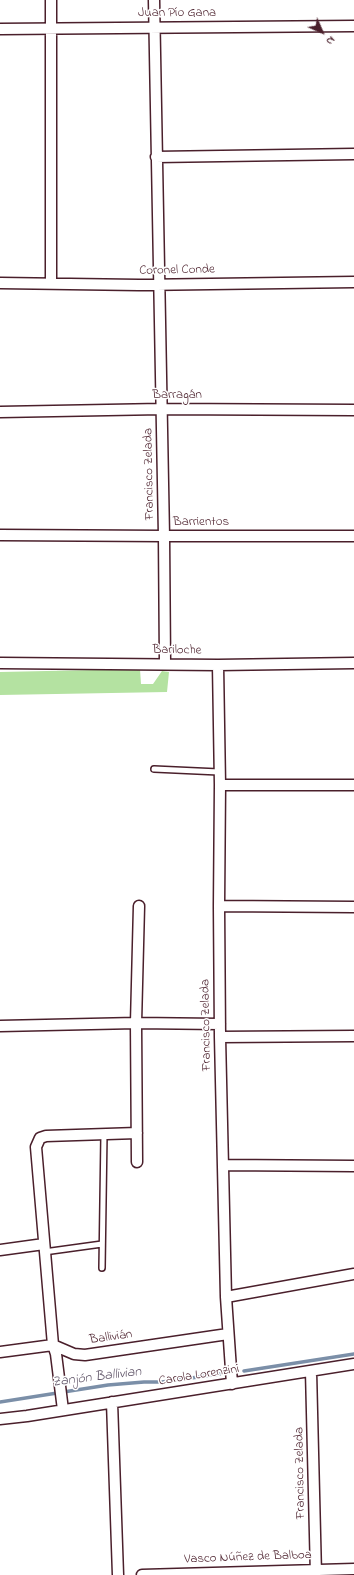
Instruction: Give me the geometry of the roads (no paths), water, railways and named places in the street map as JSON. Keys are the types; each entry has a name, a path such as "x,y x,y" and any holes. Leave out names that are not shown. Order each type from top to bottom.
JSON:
{"street":[{"path":"51,0 51,283"},
{"name":"Francisco Zelada","path":"154,0 165,664"},
{"name":"Juan Pío Gana","path":"0,29 354,26"},
{"path":"156,157 354,154"},
{"name":"Coronel Conde","path":"0,283 159,284 354,282"},
{"name":"Barragán","path":"0,412 161,409 354,410"},
{"name":"Barrientos","path":"0,535 354,536"},
{"name":"Bariloche","path":"0,663 218,665 354,663"},
{"name":"Francisco Zelada","path":"218,665 220,786 220,1037 226,1297 232,1384"},
{"path":"220,786 354,785"},
{"path":"137,1162 136,1023 139,906"},
{"path":"219,906 354,907"},
{"path":"0,1026 136,1023 220,1024"},
{"path":"220,1037 354,1036"},
{"path":"63,1410 56,1354 53,1345 36,1147 37,1143 40,1138 46,1136 137,1133"},
{"path":"223,1165 354,1166"},
{"path":"0,1250 44,1248"},
{"path":"226,1297 354,1274"},
{"name":"Ballivián","path":"53,1345 74,1354 85,1354 228,1334"},
{"path":"0,1352 53,1345"},
{"name":"Carola Lorenzini","path":"0,1419 354,1364"},
{"name":"Francisco Zelada","path":"311,1370 316,1572"},
{"path":"112,1402 118,1575"},
{"name":"Vasco Núñez de Balboa","path":"142,1575 316,1572 354,1569"}],"lane":[{"path":"154,769 219,772"},
{"path":"102,1268 104,1134"},
{"path":"44,1248 102,1244"}],"waterway":[{"name":"Zanjón Ballivian","path":"244,1371 354,1354"},
{"name":"Zanjón Ballivian","path":"0,1402 108,1385 162,1382 220,1374"}]}
